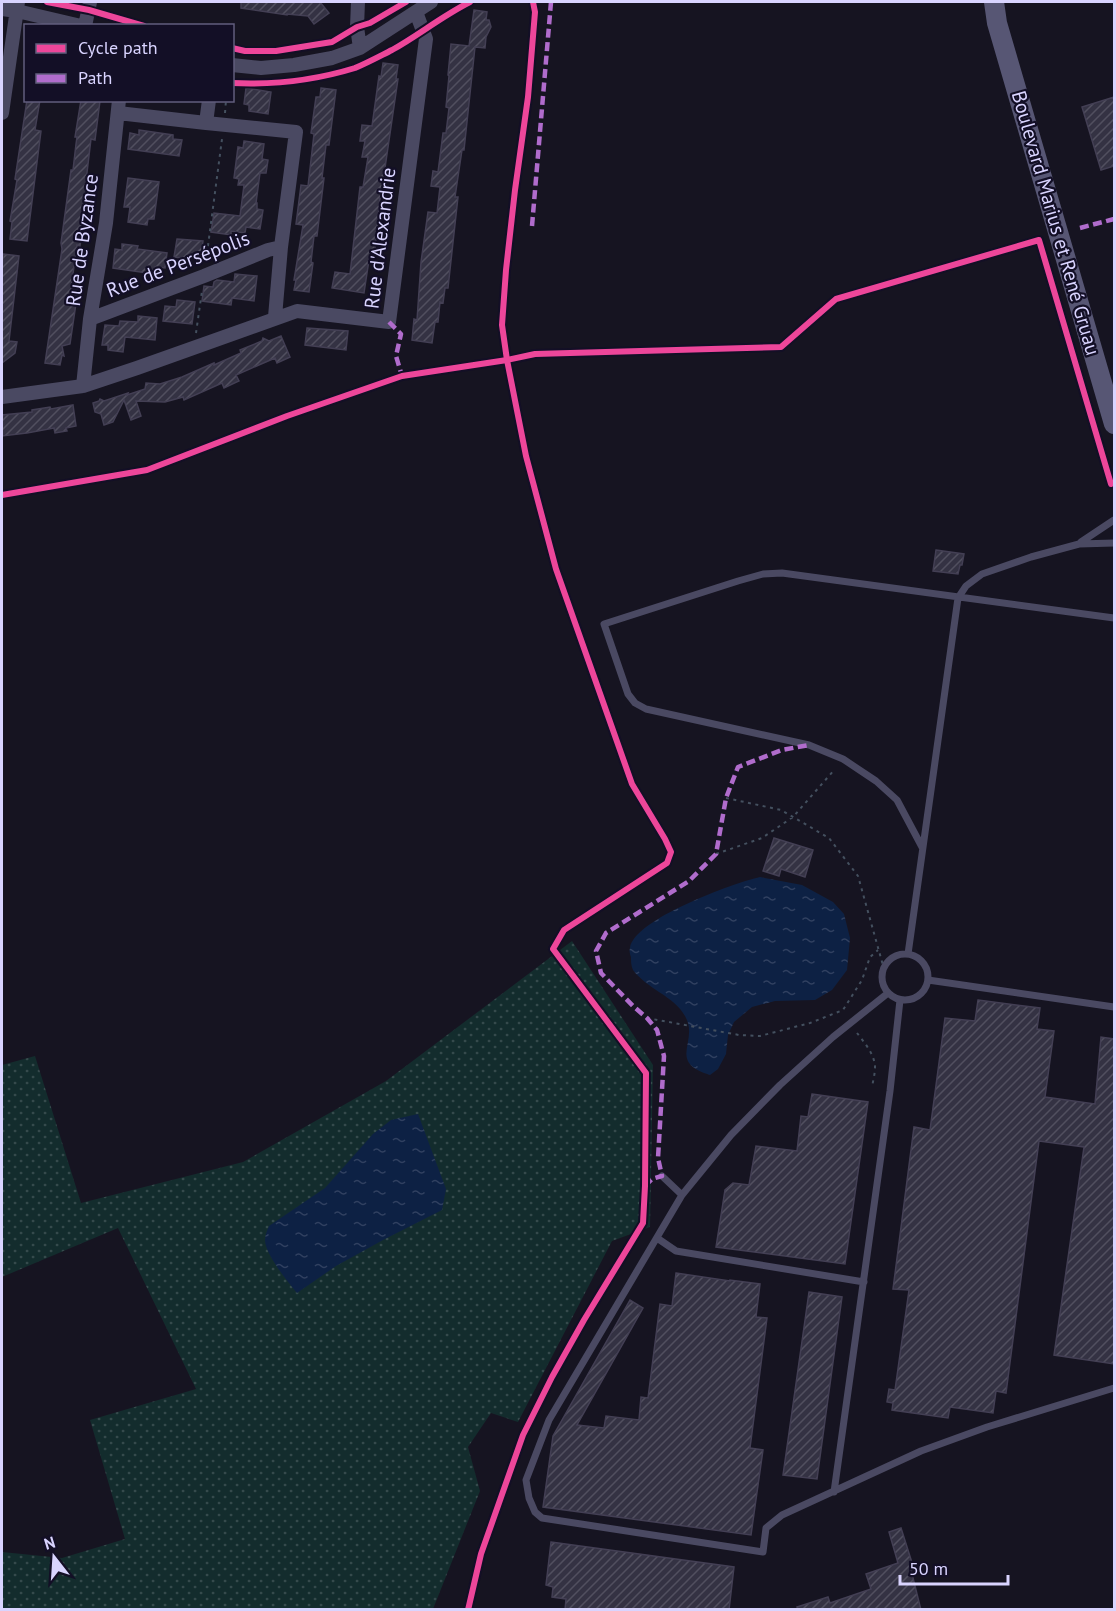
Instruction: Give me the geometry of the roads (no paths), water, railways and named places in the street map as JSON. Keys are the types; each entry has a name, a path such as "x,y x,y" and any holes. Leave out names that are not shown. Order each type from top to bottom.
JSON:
{"main road":[{"name":"Boulevard Marius et René Gruau","path":"987,2 997,23"},
{"name":"Boulevard Marius et René Gruau","path":"994,2 997,23 1114,424"}],"street":[{"path":"84,24 90,2"},
{"path":"358,2 357,27 360,48"},
{"path":"234,64 261,68 332,58 360,48 431,2"},
{"path":"2,9 17,6 76,24"},
{"path":"2,113 17,6"},
{"name":"Rue d'Alexandrie","path":"2,397 83,386 297,311 389,322 426,39 416,12"},
{"path":"206,123 210,102"},
{"path":"119,107 206,123 296,132 281,247 275,318"},
{"name":"Rue de Byzance","path":"83,386 90,319 106,223 119,107"},
{"name":"Rue de Persépolis","path":"90,319 281,247"}],"lane":[{"path":"1079,544 1114,520"},
{"path":"908,954 958,598 966,586 982,574 1079,544 1114,543"},
{"path":"922,847 897,800 876,781 843,759 808,745 646,709 635,703 628,694 604,624 738,580 763,574 782,573 1114,618"},
{"path":"908,954 921,960 928,973 928,980 922,994 916,998 900,1000 888,993 882,982 884,969 894,957 908,954"},
{"path":"928,980 1114,1006"},
{"path":"888,993 780,1085 731,1135 682,1195 549,1420 526,1480 529,1498 535,1512 542,1518 763,1552 766,1527 782,1515 943,1443 1114,1388"},
{"path":"834,1492 890,1091 900,1000"},
{"path":"662,1176 682,1195"},
{"path":"657,1238 676,1251 864,1282"}],"water":[{"path":"760,877 802,885 833,902 844,914 850,938 847,970 832,990 815,1000 775,1001 752,1007 734,1022 728,1035 726,1054 718,1069 710,1075 697,1070 690,1064 687,1057 689,1025 685,1016 674,1003 645,982 633,970 630,949 636,937 666,914 708,894"},
{"path":"418,1114 446,1189 442,1210 336,1266 297,1293 278,1268 266,1246 265,1240 269,1226 325,1188 373,1134 391,1120"}]}
